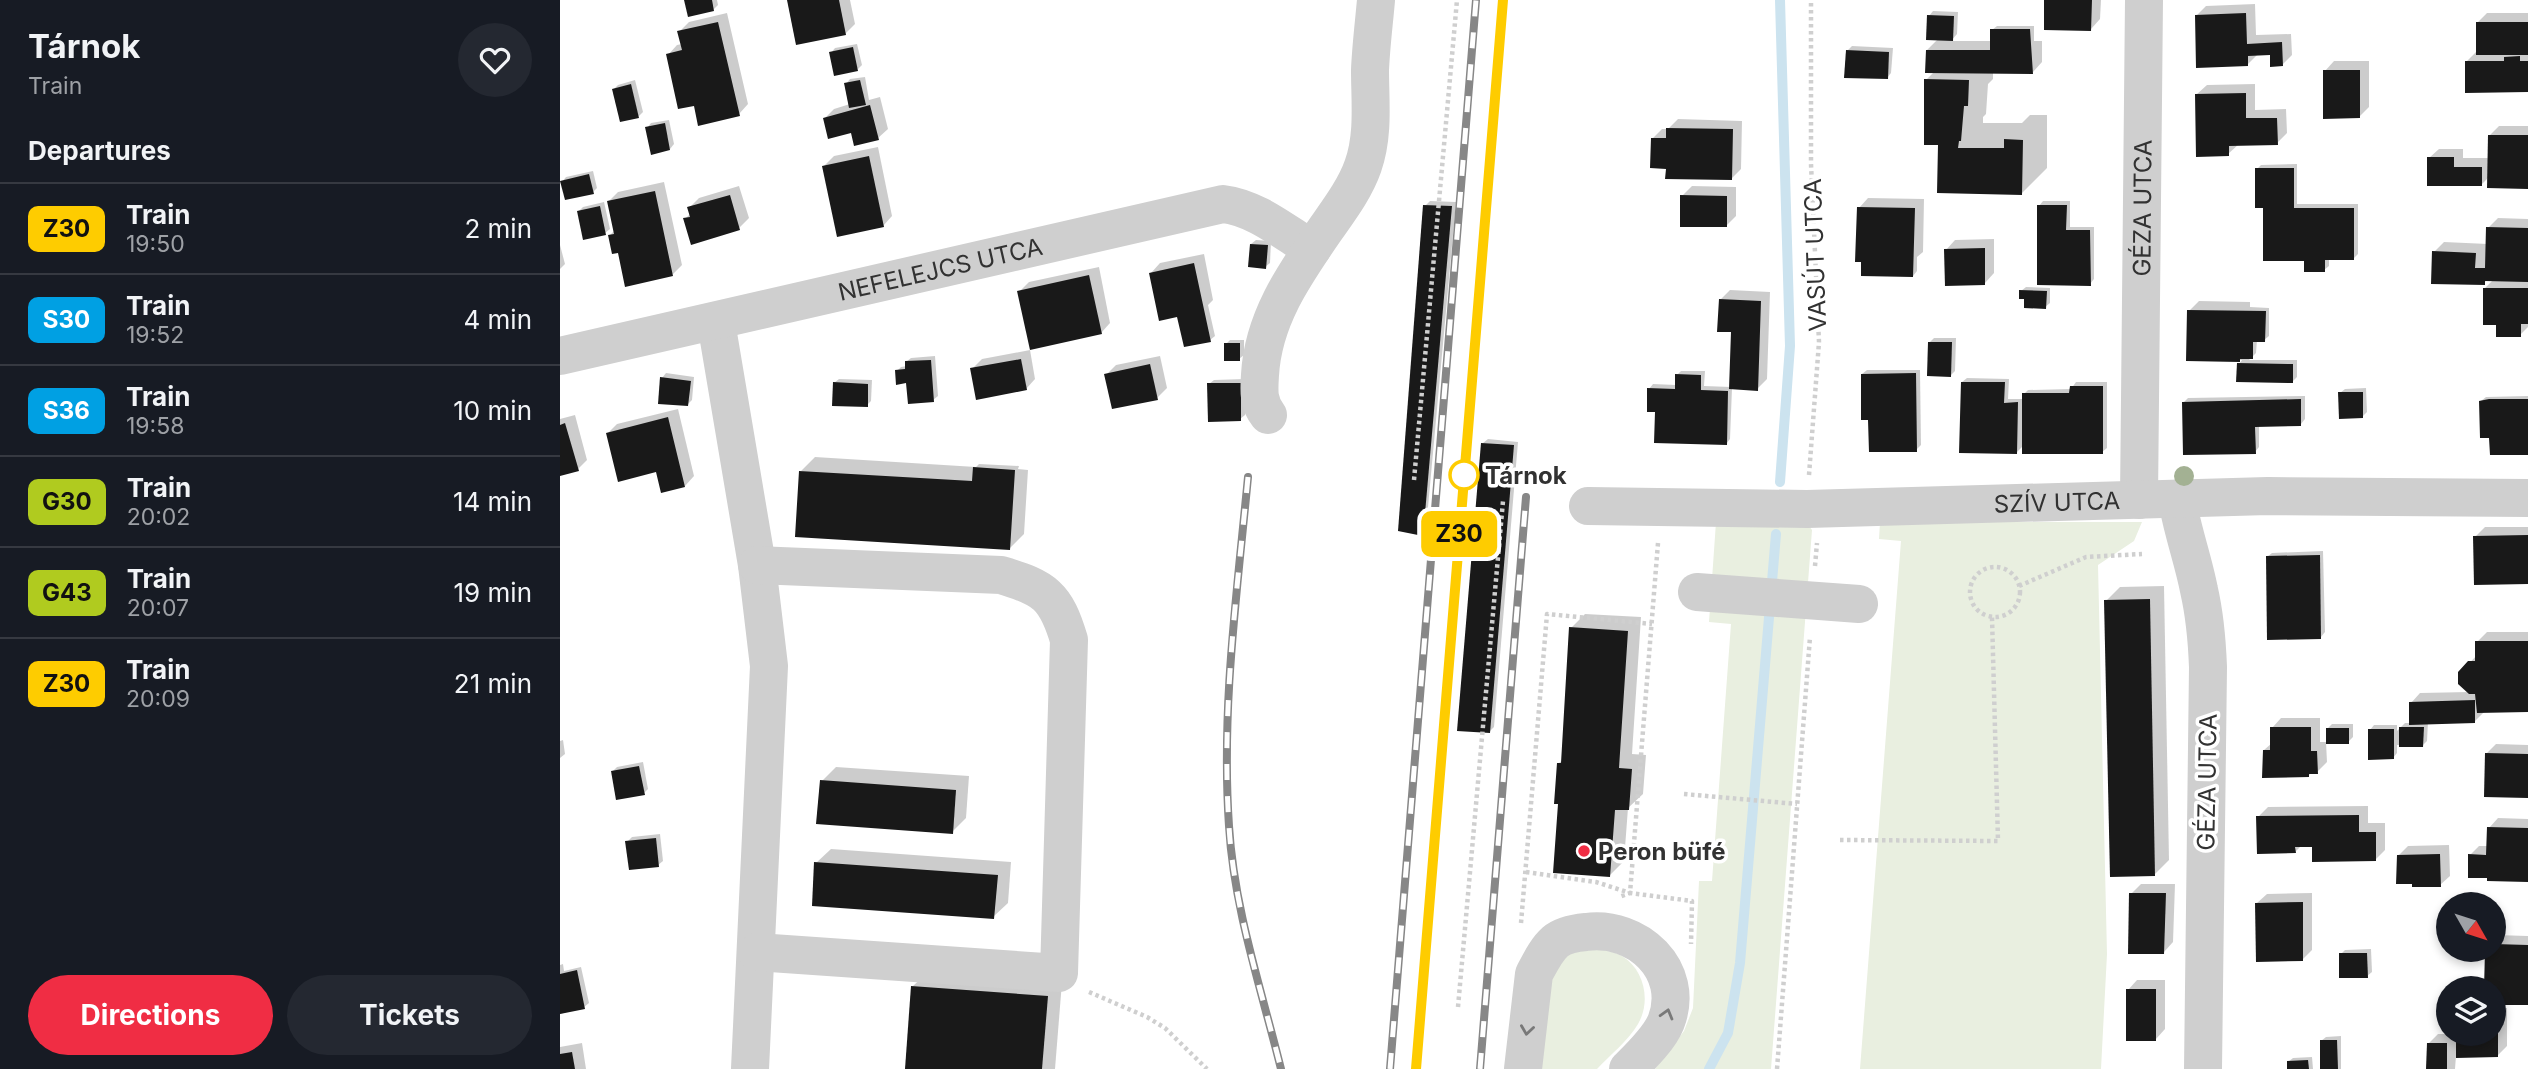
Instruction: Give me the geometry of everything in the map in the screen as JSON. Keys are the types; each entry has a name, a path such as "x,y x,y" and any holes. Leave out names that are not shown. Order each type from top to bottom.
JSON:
{"street":[{"path":"1268,415 1260,404 1259,391 1263,345 1270,321 1285,291 1346,198 1363,165 1371,127 1370,68 1376,0"},
{"name":"GÉZA UTCA","path":"2139,500 2144,0"},
{"name":"NEFELEJCS UTCA","path":"560,356 1223,204 1237,205 1252,211 1312,249"},
{"path":"716,322 758,565 769,666 750,1069"},
{"name":"SZÍV UTCA","path":"1587,506 1813,509 2268,496 2528,498"},
{"name":"GÉZA UTCA","path":"2177,499 2181,524 2200,592 2206,627 2208,667 2203,1069"},
{"path":"757,952 1059,973 1069,640 1061,614 1051,598 1037,588 1001,575 758,565"},
{"path":"1697,592 1859,604"},
{"path":"1523,1069 1534,974 1546,953 1556,942 1571,934 1606,930 1628,937 1657,960 1666,972 1671,987 1671,1002 1665,1024 1629,1069"}],"path":[{"path":"1414,480 1457,0"},
{"name":"VASÚT UTCA","path":"1777,1069 1797,804 1803,599 1813,509 1819,342 1811,164 1811,0"},
{"path":"1458,1007 1503,501"},
{"path":"1661,507 1630,893 1676,899"},
{"path":"2019,586 2086,557 2142,554"},
{"path":"2003,568 2013,575 2019,586 2020,598 2014,609 2004,616 1992,617 1981,613 1973,604 1971,583 1984,569 2003,568"},
{"path":"1546,953 1521,926 1547,614 1652,624"},
{"path":"1840,840 1998,841 1992,617"},
{"path":"1684,794 1797,804"},
{"path":"1059,973 1083,989 1147,1017 1165,1028 1207,1069"}],"green space":[{"path":"1716,522 1809,526 1812,530 1771,1069 1655,1069 1684,1031 1693,1008 1699,881 1712,881 1731,624 1709,622"},
{"path":"1880,522 2142,522 2134,541 2098,565 2107,954 2101,1069 1860,1069 1901,541 1879,539"},
{"path":"1591,948 1619,954 1636,969 1644,987 1642,1015 1629,1036 1597,1069 1540,1069 1550,974 1569,954"}],"building":[{"path":"684,0 712,0 714,11 688,17"},
{"path":"787,0 839,0 846,35 796,45"},
{"path":"2044,0 2092,0 2091,31 2044,30"},
{"path":"2246,13 2247,44 2282,42 2283,66 2270,67 2270,55 2248,56 2248,66 2196,68 2195,15"},
{"path":"1927,15 1954,16 1953,41 1926,40"},
{"path":"718,22 740,116 698,126 694,106 678,109 666,54 682,50 677,31"},
{"path":"2476,22 2528,22 2528,55 2476,55"},
{"path":"1990,29 2030,29 2033,74 1925,73 1926,50 1990,50"},
{"path":"853,47 858,71 834,76 829,52"},
{"path":"1846,50 1889,52 1888,79 1844,78"},
{"path":"2520,56 2520,61 2528,61 2528,92 2465,93 2465,61 2504,61 2504,57"},
{"path":"2323,70 2360,70 2360,118 2323,119"},
{"path":"1924,79 1969,80 1968,106 1964,106 1958,148 2004,148 2004,139 2023,140 2022,195 1937,193 1938,145 1924,145"},
{"path":"860,80 866,105 849,108 844,83"},
{"path":"631,84 639,118 620,122 612,89"},
{"path":"2246,93 2246,118 2277,118 2278,145 2229,146 2229,156 2196,157 2195,94"},
{"path":"870,105 879,140 854,146 851,133 828,139 823,118"},
{"path":"665,123 670,150 651,155 645,127"},
{"path":"1666,128 1733,129 1732,180 1665,179 1666,169 1650,168 1651,138 1666,138"},
{"path":"2488,135 2528,135 2528,189 2487,188"},
{"path":"869,156 884,227 837,237 822,166"},
{"path":"2427,157 2454,157 2454,167 2482,167 2482,186 2427,186"},
{"path":"2255,168 2294,168 2294,208 2354,208 2354,260 2325,260 2325,272 2304,272 2304,261 2263,261 2263,208 2255,208"},
{"path":"589,174 594,194 565,200 560,181"},
{"path":"655,191 673,276 625,287 618,253 612,254 608,235 614,234 607,201"},
{"path":"730,195 740,230 691,245 683,218 690,217 687,207"},
{"path":"1680,195 1727,196 1727,227 1680,227"},
{"path":"1423,205 1452,206 1423,536 1398,531"},
{"path":"2037,205 2067,205 2066,230 2090,230 2091,286 2037,285"},
{"path":"600,206 606,235 583,240 577,211"},
{"path":"1857,207 1915,208 1913,277 1861,276 1861,262 1855,262"},
{"path":"2486,227 2528,228 2528,282 2485,281 2485,285 2431,284 2432,251 2476,253 2475,268 2485,268"},
{"path":"1250,244 1268,245 1266,269 1248,267"},
{"path":"1985,248 1985,285 1945,286 1944,249"},
{"path":"1194,263 1211,342 1184,347 1177,317 1159,321 1149,273"},
{"path":"1089,275 1102,334 1030,350 1017,291"},
{"path":"2483,288 2528,288 2528,324 2521,324 2521,337 2496,337 2496,325 2483,325"},
{"path":"2019,290 2047,291 2046,309 2024,308 2024,299 2019,299"},
{"path":"1719,299 1761,301 1758,391 1729,389 1731,332 1717,332"},
{"path":"2187,310 2266,311 2265,342 2253,342 2253,359 2240,359 2240,362 2186,361"},
{"path":"1928,342 1952,342 1951,377 1927,376"},
{"path":"1224,343 1240,343 1240,361 1224,361"},
{"path":"1021,359 1027,390 976,400 970,368"},
{"path":"931,360 934,402 908,404 906,383 896,385 895,370 905,369 905,361"},
{"path":"2237,363 2293,364 2293,383 2236,382"},
{"path":"1150,364 1158,400 1112,409 1104,374"},
{"path":"1916,373 1917,452 1869,452 1868,420 1861,420 1861,374"},
{"path":"1675,374 1701,375 1701,390 1728,391 1727,445 1654,443 1655,412 1647,412 1647,388 1675,389"},
{"path":"660,377 691,381 688,406 658,404"},
{"path":"833,382 868,384 868,407 832,406"},
{"path":"1961,382 2005,382 2004,403 2018,402 2017,454 1959,453"},
{"path":"1207,383 1241,383 1241,421 1208,422"},
{"path":"2070,386 2103,386 2103,454 2022,454 2022,393 2069,393"},
{"path":"2338,392 2363,392 2363,418 2339,419"},
{"path":"2301,399 2301,426 2255,427 2256,454 2183,455 2182,402"},
{"path":"2528,399 2528,455 2490,455 2489,438 2480,438 2479,401"},
{"path":"668,417 685,487 661,493 656,472 618,482 606,433"},
{"path":"565,423 579,471 560,476 560,425"},
{"path":"1481,443 1514,445 1490,733 1457,731"},
{"path":"973,467 1015,470 1010,550 795,537 799,471 972,481"},
{"path":"2528,535 2528,584 2474,585 2473,536"},
{"path":"2320,555 2321,639 2267,640 2266,556"},
{"path":"2150,599 2155,876 2110,877 2104,600"},
{"path":"1569,627 1628,631 1619,768 1632,769 1629,810 1615,810 1610,877 1553,873 1558,804 1554,804 1557,763 1561,763"},
{"path":"2475,641 2528,641 2528,712 2477,713 2475,694 2469,694 2458,684 2458,672 2468,661 2475,661"},
{"path":"2475,700 2475,723 2409,725 2409,702"},
{"path":"2270,727 2311,727 2311,751 2317,751 2318,774 2309,774 2309,777 2262,778 2263,750 2270,750"},
{"path":"2399,727 2424,727 2423,747 2399,747"},
{"path":"2326,728 2349,728 2349,744 2326,744"},
{"path":"2368,729 2394,729 2394,759 2368,760"},
{"path":"2485,753 2528,754 2528,798 2484,797"},
{"path":"639,766 645,795 616,800 611,771"},
{"path":"820,780 956,790 953,834 816,824"},
{"path":"2359,815 2359,832 2376,832 2376,861 2312,862 2312,847 2295,847 2296,853 2257,854 2256,816"},
{"path":"2487,827 2528,828 2528,882 2468,878 2468,854 2486,855"},
{"path":"656,838 659,867 629,870 625,841"},
{"path":"2440,854 2441,887 2396,884 2397,855"},
{"path":"814,862 998,875 994,919 812,906"},
{"path":"2129,893 2166,893 2164,954 2128,954"},
{"path":"2303,902 2303,961 2256,962 2255,903"},
{"path":"2506,944 2528,945 2528,1005 2506,1005 2506,976 2484,976 2485,962 2506,962"},
{"path":"2339,953 2367,953 2368,978 2339,978"},
{"path":"577,970 585,1009 560,1014 560,974"},
{"path":"911,986 1048,996 1042,1069 905,1069"},
{"path":"2126,989 2156,989 2156,1041 2126,1041"},
{"path":"2320,1040 2337,1040 2338,1069 2320,1069"},
{"path":"2427,1043 2447,1046 2447,1069 2426,1069"},
{"path":"2456,1046 2498,1046 2498,1057 2456,1058"},
{"path":"572,1052 575,1069 560,1069 560,1054"},
{"path":"2308,1060 2309,1069 2287,1069 2287,1061"}],"waterway":[{"path":"1780,0 1790,346 1780,482"},
{"path":"1709,1069 1728,1033 1740,963 1776,534"}],"railway":[{"path":"1390,1069 1476,0"},
{"path":"1416,1069 1503,0"},
{"path":"1248,477 1229,695 1229,826 1242,918 1281,1069"},
{"path":"1480,1069 1526,497"}],"train":[{"name":"Z30","path":"1416,1069 1503,0"}],"place":[{"name":"Tárnok","path":"1464,475"},
{"name":"Peron büfé","path":"1584,851"}]}
